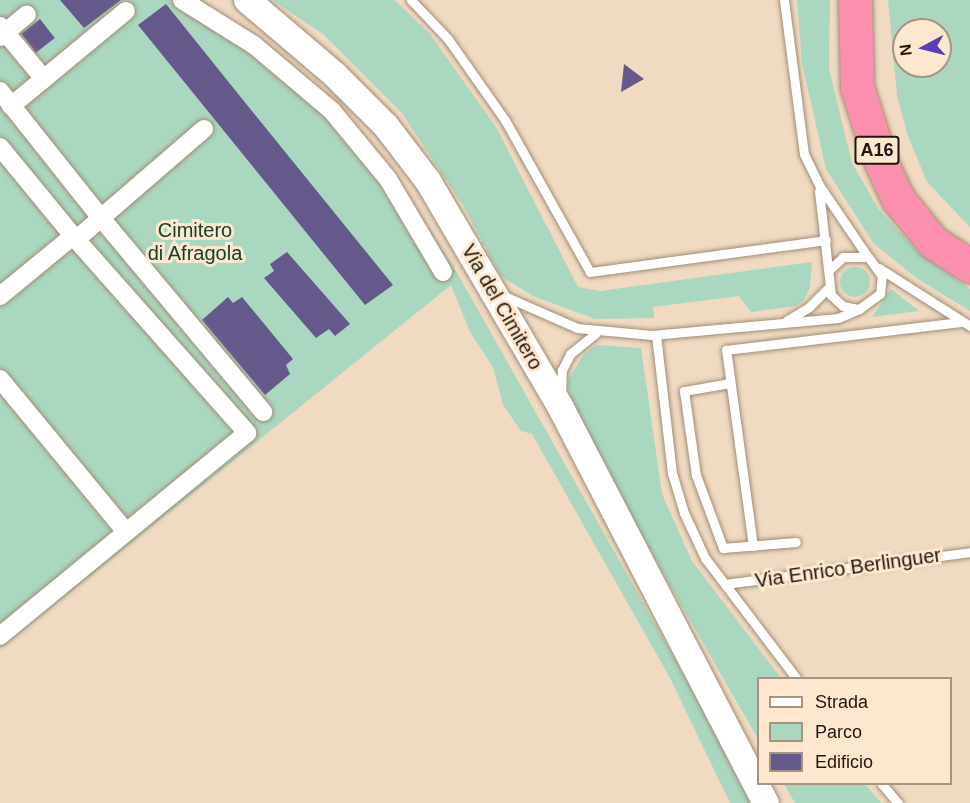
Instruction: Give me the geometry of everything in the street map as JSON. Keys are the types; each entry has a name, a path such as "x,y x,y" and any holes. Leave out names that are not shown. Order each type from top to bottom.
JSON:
{"highway":[{"name":"A16","path":"855,0 857,87 881,162 898,199 933,242 970,266"},
{"name":"A16","path":"873,0 876,85 896,158 935,221 970,248"}],"main road":[{"name":"Via del Cimitero","path":"247,0 293,35 386,126 428,181 561,408 695,660"},
{"path":"695,660 757,756"},
{"path":"695,660 757,785"},
{"path":"757,785 766,803"},
{"path":"773,785 783,803"}],"street":[{"path":"182,0 254,45 332,111 388,179 443,272"},
{"path":"126,11 44,79 6,99 101,219 263,412"},
{"path":"27,14 2,32 44,79"},
{"path":"0,296 101,219 204,129"},
{"path":"0,147 75,238 247,433 0,636"},
{"path":"0,379 126,532"}],"lane":[{"path":"411,0 448,39 505,120 590,272 826,240"},
{"path":"784,0 799,137 819,185 868,257 879,268 960,322 970,326"},
{"path":"819,185 830,268 828,288 836,302 859,309"},
{"path":"830,268 843,257 868,257"},
{"path":"495,292 596,333 656,334 838,318 859,309 880,294 879,268"},
{"path":"783,323 809,307 828,288"},
{"path":"753,546 726,350 960,322"},
{"path":"561,408 562,370 580,344 596,333"},
{"path":"656,334 672,473 688,522 725,584 795,677"},
{"path":"730,383 684,391 696,475 723,548 796,542"},
{"name":"Via Enrico Berlinguer","path":"725,584 970,552"},
{"path":"884,785 898,803"}],"green space":[{"name":"Cimitero di Afragola","path":"0,0 201,0 274,50 342,111 405,190 460,278 756,803 730,803 670,678 532,434 521,431 503,405 493,367 470,332 451,285 0,649"},
{"path":"272,0 395,0 430,34 496,127 578,287 600,291 812,262 810,288 803,301 796,306 751,312 739,296 653,307 654,318 595,319 533,296 501,276 463,205 401,112 323,34"},
{"path":"797,0 830,0 829,69 852,163 879,210 917,251 970,289 970,311 918,279 874,244 826,169 802,63"},
{"path":"888,0 970,0 970,227 927,182 908,136 897,96 895,78 952,78 952,18 892,18 892,43"},
{"path":"855,267 866,271 870,282 866,293 855,297 844,293 840,282 844,271"},
{"path":"891,289 919,311 872,317"},
{"path":"596,345 641,348 662,494 692,561 780,677 757,677 757,737 570,410 568,380 584,354"},
{"path":"785,785 866,785 881,803 795,803"}],"building":[{"path":"60,0 121,0 84,28"},
{"path":"166,4 393,285 365,305 138,25"},
{"path":"40,19 55,38 36,53 21,34"},
{"path":"624,64 644,79 621,92"},
{"path":"287,252 350,324 335,336 329,329 316,338 264,278 274,271 270,264"},
{"path":"228,297 233,303 242,297 293,359 286,365 290,374 265,395 202,320"}]}
